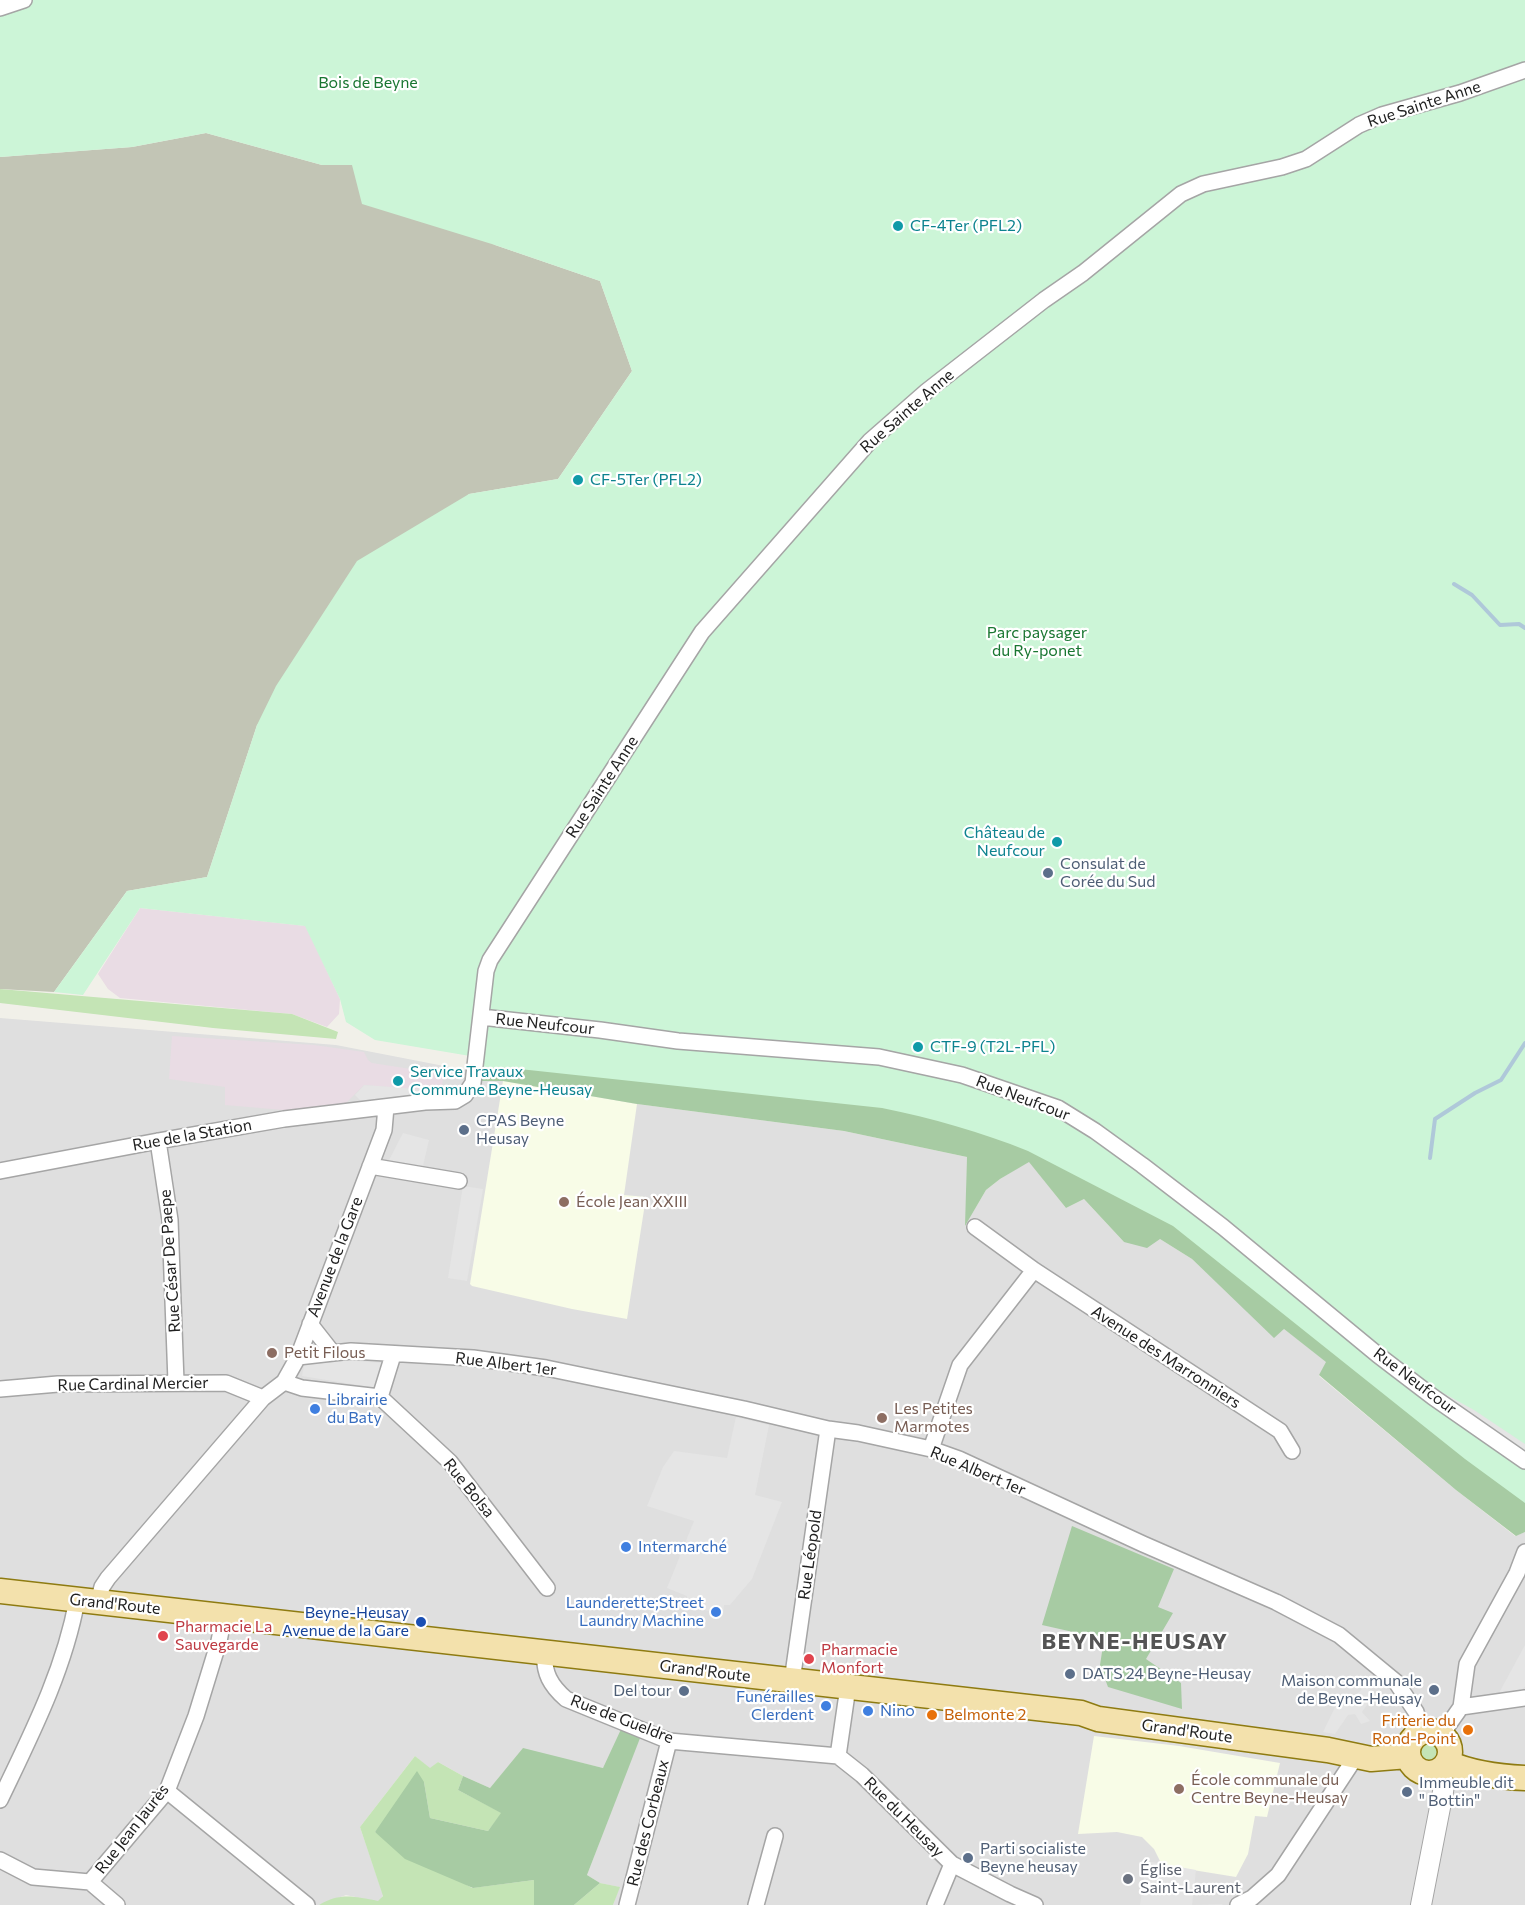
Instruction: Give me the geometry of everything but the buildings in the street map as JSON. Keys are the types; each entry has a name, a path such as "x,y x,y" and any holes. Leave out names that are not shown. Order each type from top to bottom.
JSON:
{"main road":[{"name":"Grand'Route","path":"0,1591 1081,1713 1098,1719 1379,1759 1408,1756"},
{"path":"1445,1758 1429,1773 1420,1770 1412,1765 1408,1756 1411,1740 1445,1758 1508,1777 1525,1778"}],"street":[{"path":"0,8 24,0"},
{"name":"Rue Sainte Anne","path":"386,1107 455,1101 465,1095 473,1083 486,971 490,960 702,632 870,441 927,391 1044,300 1083,273 1181,194 1203,184 1282,167 1306,159 1359,125 1382,115 1460,93 1525,70"},
{"name":"Rue Neufcour","path":"481,1017 678,1041 879,1057 962,1076 1058,1108 1095,1131 1151,1172 1223,1227 1378,1355 1525,1461"},
{"name":"Rue de la Station","path":"0,1171 284,1119 386,1107"},
{"name":"Avenue de la Gare","path":"0,1800 49,1697 72,1625 88,1601 263,1398 284,1382 298,1357 384,1130 386,1107"},
{"name":"Rue César De Paepe","path":"158,1141 170,1220 177,1382"},
{"path":"370,1166 459,1181"},
{"name":"Avenue des Marronniers","path":"975,1227 1034,1270 1280,1431 1292,1451"},
{"path":"931,1449 960,1365 1034,1270"},
{"path":"310,1324 332,1352"},
{"name":"Rue Albert 1er","path":"298,1357 351,1351 473,1358 546,1368 931,1449 959,1459 1182,1562 1276,1602 1339,1635 1396,1682 1445,1758"},
{"path":"284,1382 302,1388 380,1397 393,1354"},
{"name":"Rue Cardinal Mercier","path":"0,1389 58,1384 225,1383 263,1398"},
{"name":"Rue Bolsa","path":"380,1397 450,1462 547,1588"},
{"name":"Rue Léopold","path":"792,1681 828,1429"},
{"path":"1421,1905 1442,1801 1445,1758 1461,1707 1467,1664 1524,1558"},
{"name":"Rue Jean Jaurès","path":"0,1860 33,1878 90,1882 166,1791 196,1716 213,1662 224,1616"},
{"name":"Rue de Gueldre","path":"545,1652 545,1668 559,1693 566,1699 669,1741 838,1756"},
{"path":"838,1756 848,1687"},
{"path":"1461,1707 1525,1698"},
{"name":"Rue des Corbeaux","path":"627,1905 669,1741"},
{"path":"1238,1905 1252,1898 1278,1875 1357,1755"},
{"name":"Rue du Heusay","path":"838,1756 862,1775 952,1864 1035,1905"},
{"path":"166,1791 307,1905"},
{"path":"756,1905 775,1836"},
{"path":"935,1905 952,1864"},
{"path":"90,1882 117,1905"}],"shaded area":[{"path":"206,133 322,165 353,165 495,245 600,281 632,371 558,479 469,494 257,725 207,877 127,891 54,992 0,989 0,157 132,147"},
{"path":"140,908 306,926 340,999 339,1014 327,1027 292,1014 120,998 108,989 98,974"},
{"path":"0,1018 336,1045 475,1072 479,1081 503,1081 637,1104 844,1131 967,1157 966,1224 986,1190 1029,1161 1066,1208 1084,1199 1124,1242 1160,1239 1192,1259 1274,1337 1284,1329 1327,1362 1319,1376 1456,1490 1515,1536 1525,1532 1525,1905 613,1905 619,1887 600,1883 587,1875 641,1733 603,1768 523,1749 490,1788 438,1762 430,1769 415,1756 360,1827 383,1895 379,1902 346,1895 319,1905 0,1905"},
{"path":"172,1036 314,1045 364,1052 372,1063 443,1074 442,1091 364,1085 344,1105 295,1111 225,1105 225,1087 169,1079"},
{"name":"École Jean XXIII","path":"503,1081 637,1104 624,1195 646,1197 627,1319 572,1309 470,1284"},
{"path":"364,1085 431,1090 425,1102 361,1101 355,1095"},
{"path":"403,1133 429,1140 422,1170 388,1162"},
{"path":"463,1186 483,1189 467,1281 448,1278"},
{"path":"316,1358 383,1363 377,1388 302,1376 304,1365"},
{"path":"1436,1389 1474,1410 1525,1444 1525,1461 1434,1397"},
{"path":"736,1417 769,1425 755,1495 782,1502 752,1579 730,1605 724,1605 723,1614 686,1606 687,1596 667,1588 694,1521 647,1506 663,1467 674,1451 727,1458"},
{"path":"1525,1645 1525,1686 1522,1690 1499,1693"},
{"path":"1368,1683 1371,1692 1375,1694 1362,1712 1370,1721 1361,1724 1355,1714 1348,1715 1335,1734 1323,1732 1340,1697 1354,1697"},
{"name":"École communale du Centre Beyne-Heusay","path":"1094,1736 1179,1746 1280,1763 1267,1817 1255,1816 1248,1854 1236,1877 1162,1865 1154,1849 1142,1837 1117,1832 1078,1834"},
{"path":"1146,1861 1196,1870 1192,1905 1140,1905"}],"green space":[{"name":"Parc paysager du Ry-ponet","path":"0,0 1525,0 1525,1503 1465,1459 1173,1226 1028,1151 992,1138 938,1121 882,1108 501,1067 486,1070 475,1069 476,1057 375,1040 346,1022 340,999 305,926 140,908 83,995 54,992 127,891 207,877 257,725 276,686 357,561 469,494 558,479 632,371 600,281 495,245 362,204 352,165 322,165 206,133 132,147 0,157"},
{"path":"0,989 292,1014 338,1032 336,1039 213,1028 0,1003"},
{"path":"482,1043 1045,1110 1525,1463 1525,1532 1516,1536 1456,1490 1319,1375 1326,1362 1284,1329 1274,1338 1192,1259 1160,1239 1147,1248 1124,1242 1084,1199 1066,1208 1029,1162 986,1190 965,1226 967,1157 844,1131 637,1104 503,1081 479,1081"},
{"path":"1072,1526 1174,1569 1158,1607 1173,1613 1146,1659 1181,1683 1182,1709 1108,1687 1100,1665 1104,1639 1042,1625"},
{"path":"623,1725 642,1733 587,1875 600,1883 574,1905 534,1905 534,1880 473,1888 405,1859 375,1832 417,1771 424,1782 430,1818 488,1831 501,1813 458,1790 463,1776 490,1788 523,1748 603,1768"},
{"path":"1424,1742 1432,1742 1437,1747 1435,1758 1424,1760 1419,1755 1419,1747"},
{"path":"415,1756 430,1768 438,1762 463,1776 458,1790 502,1813 488,1831 430,1818 424,1782 375,1832 472,1888 534,1880 534,1905 319,1905 341,1897 378,1901 383,1896 360,1827"},
{"path":"600,1883 620,1887 613,1905 574,1905"}],"waterway":[{"path":"1454,584 1472,595 1500,625 1519,624 1525,628"},
{"path":"1430,1158 1435,1119 1475,1093 1501,1080 1525,1043"}],"place":[{"name":"CF-4Ter (PFL2)","path":"898,226"},
{"name":"CF-5Ter (PFL2)","path":"578,480"},
{"name":"Château de Neufcour","path":"1057,842"},
{"name":"Consulat de Corée du Sud","path":"1048,873"},
{"name":"CTF-9 (T2L-PFL)","path":"918,1047"},
{"name":"Service Travaux Commune Beyne-Heusay","path":"398,1081"},
{"name":"CPAS Beyne Heusay","path":"464,1130"},
{"name":"École Jean XXIII","path":"564,1202"},
{"name":"Petit Filous","path":"272,1353"},
{"name":"Librairie du Baty","path":"315,1409"},
{"name":"Les Petites Marmotes","path":"882,1418"},
{"name":"Intermarché","path":"626,1547"},
{"name":"Launderette;Street Laundry Machine","path":"716,1612"},
{"name":"Beyne-Heusay Avenue de la Gare","path":"421,1622"},
{"name":"Pharmacie La Sauvegarde","path":"163,1636"},
{"name":"Pharmacie Monfort","path":"809,1659"},
{"name":"DATS 24 Beyne-Heusay","path":"1070,1674"},
{"name":"Maison communale de Beyne-Heusay","path":"1434,1690"},
{"name":"Del tour","path":"684,1691"},
{"name":"Funérailles Clerdent","path":"826,1706"},
{"name":"Nino","path":"868,1711"},
{"name":"Belmonte 2","path":"932,1715"},
{"name":"Friterie du Rond-Point","path":"1468,1730"},
{"name":"École communale du Centre Beyne-Heusay","path":"1179,1789"},
{"name":"Immeuble dit \" Bottin\"","path":"1407,1792"},
{"name":"Parti socialiste Beyne heusay","path":"968,1858"},
{"name":"Église Saint-Laurent","path":"1128,1879"}],"district":[{"name":"BEYNE-HEUSAY","path":"1135,1642"}],"park label":[{"name":"Bois de Beyne","path":"368,83"}]}
